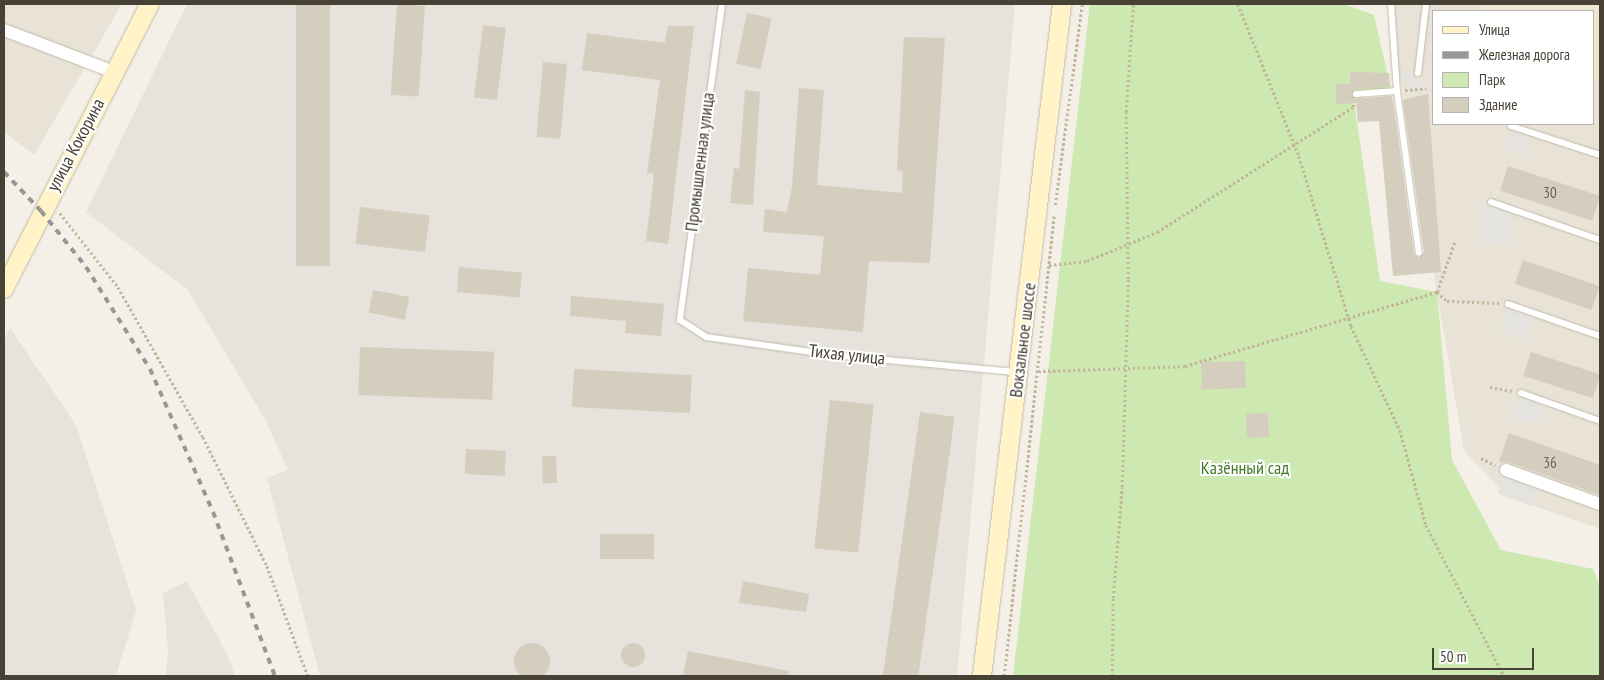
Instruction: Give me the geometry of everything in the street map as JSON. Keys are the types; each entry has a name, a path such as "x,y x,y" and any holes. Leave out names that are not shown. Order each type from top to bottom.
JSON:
{"main road":[{"name":"улица Кокорина","path":"4,288 48,198 150,4"},
{"name":"Вокзальное шоссе","path":"982,676 1062,4"}],"street":[{"path":"4,30 114,72"},
{"path":"1506,470 1600,504"}],"lane":[{"name":"Промышленная улица","path":"680,320 722,4"},
{"path":"1391,4 1397,91 1419,252"},
{"path":"1418,73 1426,4"},
{"path":"1356,94 1397,91"},
{"path":"1511,126 1600,155"},
{"path":"1491,202 1600,240"},
{"path":"1508,304 1600,336"},
{"name":"Тихая улица","path":"680,320 706,336 716,338 833,355 1019,372"},
{"path":"1521,393 1600,421"}],"path":[{"path":"1004,676 1049,265 1082,4"},
{"path":"1112,676 1125,368 1127,245 1126,112 1133,4"},
{"path":"1238,4 1294,143 1348,318 1400,430 1426,525 1504,676"},
{"path":"1397,91 1426,88"},
{"path":"1049,265 1087,261 1158,232 1294,143 1353,107 1356,94"},
{"path":"48,198 118,287 203,437 267,566 308,676"},
{"path":"1437,292 1455,242"},
{"path":"1019,372 1185,366 1437,292"},
{"path":"1437,292 1447,301 1508,304"},
{"path":"1490,387 1521,393"}],"shaded area":[{"path":"4,4 122,4 34,155 4,132"},
{"path":"187,4 1015,4 957,676 320,676 267,478 288,470 266,421 188,290 86,212"},
{"path":"1388,4 1600,4 1600,529 1508,497 1464,451"},
{"path":"1480,4 1600,4 1600,83 1594,81 1594,10 1479,10"},
{"path":"1395,70 1418,73 1411,82 1422,83 1421,93 1409,92 1407,81 1396,82"},
{"path":"1511,126 1532,132 1526,155 1504,149"},
{"path":"1491,202 1513,210 1513,242 1484,244 1478,203"},
{"path":"1508,304 1536,311 1526,341 1501,331"},
{"path":"10,328 76,425 136,610 116,676 4,676 4,340"},
{"path":"1521,393 1545,401 1537,425 1513,417"},
{"path":"1506,470 1541,483 1532,506 1497,493"},
{"path":"187,581 228,656 235,676 166,676 168,649 163,593"}],"green space":[{"name":"Казённый сад","path":"1090,4 1344,4 1374,15 1391,89 1354,101 1380,281 1437,292 1452,460 1501,550 1593,569 1600,586 1600,676 1013,676"}],"building":[{"path":"296,4 330,4 330,266 296,266"},
{"path":"397,4 425,6 419,97 391,95"},
{"path":"747,13 771,18 761,69 736,64"},
{"path":"483,25 506,28 497,100 474,97"},
{"path":"668,26 694,26 668,244 646,241 654,174 647,173 660,80 582,70 587,33 665,43"},
{"path":"904,37 945,38 930,263 869,261 863,332 743,321 748,268 820,275 824,236 763,232 765,209 787,212 792,187 799,88 824,90 817,185 902,193 903,172 897,170"},
{"path":"543,62 567,64 560,139 536,137"},
{"path":"1350,72 1389,73 1390,86 1355,89 1351,95 1356,99 1391,96 1393,100 1414,254 1419,258 1424,252 1403,100 1428,94 1441,272 1393,276 1379,121 1358,122 1356,103 1336,104 1336,84 1350,84"},
{"path":"745,90 760,92 753,205 730,203 734,168 739,169"},
{"path":"1508,166 1600,196 1592,221 1500,191"},
{"path":"360,207 429,216 425,252 355,244"},
{"path":"1523,260 1600,286 1591,310 1515,284"},
{"path":"459,267 522,272 520,297 457,292"},
{"path":"373,290 409,297 405,320 369,313"},
{"path":"571,296 664,304 661,336 625,333 626,321 570,316"},
{"path":"360,347 494,352 492,400 358,395"},
{"path":"1531,352 1600,374 1593,398 1523,376"},
{"path":"1245,361 1246,388 1202,390 1201,363"},
{"path":"574,369 692,375 690,413 572,407"},
{"path":"830,400 874,405 858,553 814,548"},
{"path":"920,412 955,417 918,676 883,675"},
{"path":"1268,413 1269,437 1247,438 1246,414"},
{"path":"1509,433 1600,465 1600,495 1509,462 1499,462"},
{"path":"466,449 506,451 505,476 465,474"},
{"path":"542,456 556,456 557,483 543,483"},
{"path":"600,534 654,534 654,559 600,559"},
{"path":"743,581 809,594 806,612 739,603"},
{"path":"532,643 539,644 545,648 549,654 549,668 545,674 539,678 532,679 525,678 519,674 515,668 514,661 515,654 519,648 525,644"},
{"path":"633,643 642,646 645,655 642,664 633,667 624,664 621,655 624,646"},
{"path":"688,651 789,671 788,676 683,676"}],"railway":[{"path":"4,172 41,211 86,267 150,369 213,512 275,676"}]}
